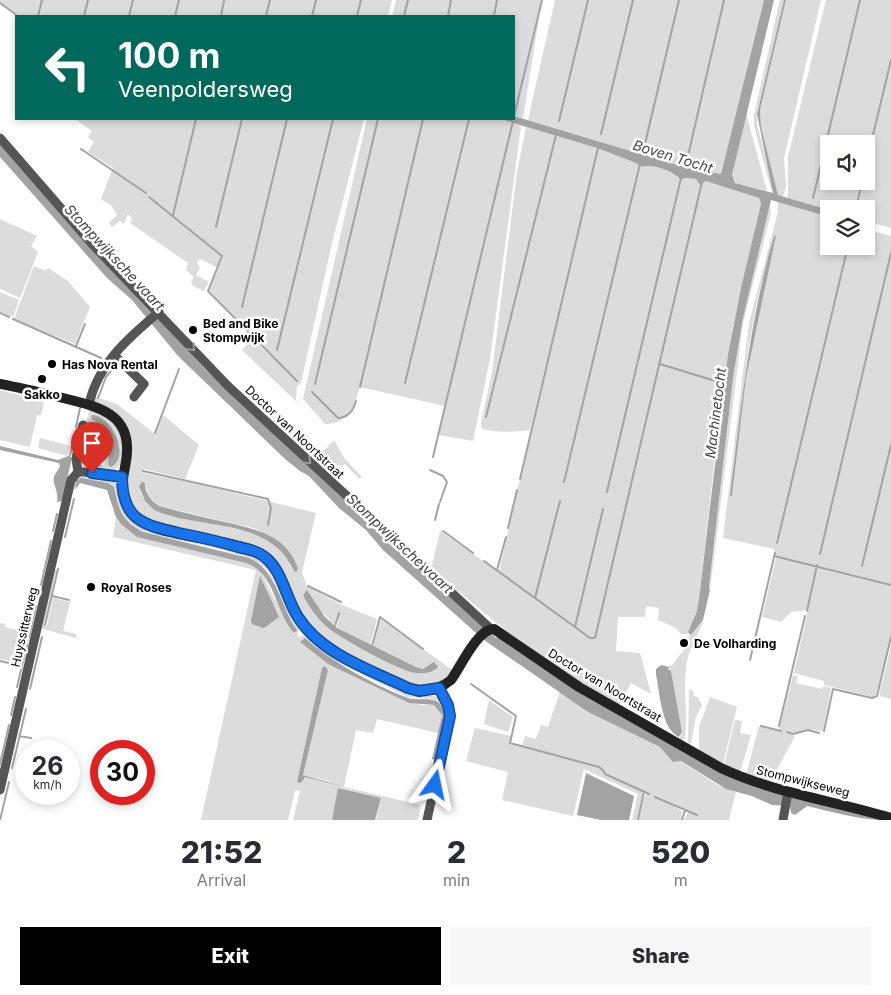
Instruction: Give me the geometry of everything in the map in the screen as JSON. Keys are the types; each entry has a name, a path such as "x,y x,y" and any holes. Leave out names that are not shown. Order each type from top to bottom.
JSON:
{"street":[{"name":"Doctor van Noortstraat","path":"0,138 93,245 228,386 489,630 499,631 579,687 686,748"},
{"path":"89,404 96,378 114,355 158,313"},
{"path":"114,355 144,384 134,397"},
{"path":"0,384 89,404 114,416 123,428 128,445 122,477 122,494 126,505 135,517 150,527 231,545 253,551 266,558 276,570 298,618 324,645 408,688 419,691 439,688 451,680 479,638 489,630"},
{"name":"Huyssitterweg","path":"0,790 68,492 71,480 78,472 76,459 83,425"},
{"path":"78,472 122,477"},
{"path":"427,820 450,716 448,705 439,688"},
{"name":"Stompwijkseweg","path":"686,748 742,778 786,798 846,805 891,818"},
{"path":"783,820 786,798"}],"shaded area":[{"path":"0,0 392,0 388,15 19,15 0,4"},
{"path":"396,0 542,0 523,118 515,116 515,15 392,15"},
{"path":"555,0 764,0 721,174 684,167 528,120"},
{"path":"764,0 774,0 732,175 735,183 773,193 757,114 784,0 786,0 760,110 761,127 778,195 820,207 820,214 771,200 743,318 733,378 710,590 703,620 691,635 688,632 697,611 700,591 728,355 741,288 761,204 759,198 706,181 700,185 696,179 685,178 681,180 662,169 651,166 641,167 636,163 597,148 503,120 515,120 515,116 684,167 721,174"},
{"path":"780,0 784,0 757,114 757,124 774,189 771,189 754,126 754,115"},
{"path":"786,0 821,0 784,158 786,186 783,197 778,195 761,127 760,110"},
{"path":"826,0 891,0 891,228 875,224 875,200 820,200 820,207 788,198 788,157"},
{"path":"746,113 767,191 735,183 732,175"},
{"path":"76,120 364,120 332,243 301,383 297,386 296,400 300,405 242,350 252,339 299,382 209,290 218,268 201,259 197,262 200,268 196,275 209,282 204,291 193,286 191,282 194,277 186,270 188,263 130,223 132,219 128,214 124,224 120,221 112,227 109,223 117,215 111,205 101,199 113,168 88,152 94,142 88,137 92,131"},
{"path":"367,120 503,120 521,126 490,359 473,441 439,435 445,406 360,387 350,413 340,421 325,424 303,399"},
{"path":"526,127 597,148 636,163 641,167 651,166 663,169 681,180 698,179 720,184 759,198 761,204 733,327 714,464 697,611 688,632 690,634 681,634 676,628 658,620 659,608 646,606 645,617 618,617 616,651 640,653 651,694 631,683 619,705 542,660 431,569 440,531 526,591 499,571 548,356 530,430 506,432 488,430 482,429 481,423 492,372 517,172"},
{"path":"0,144 206,370 496,638 502,638 728,775 792,797 885,820 856,817 807,806 795,815 791,813 790,806 772,805 752,796 726,789 681,761 673,762 660,747 588,712 484,640 383,550 366,530 339,508 309,476 285,459 178,356 132,300 107,278 0,157"},
{"path":"778,202 820,214 820,255 875,255 875,232 891,236 891,640 876,694 873,697 824,685 824,681 794,673 808,610 791,612 781,622 762,617 776,558 774,549 723,538 749,323 778,212","holes":["774,236 776,236 746,378 731,496 748,350 757,301"]},
{"path":"770,204 771,213 743,323 710,590 733,378 743,318"},
{"path":"0,219 37,236 31,246 38,252 20,298 0,289"},
{"path":"774,236 776,236 746,378 732,496 730,496 752,333 765,268"},
{"path":"34,266 46,271 48,268 68,281 90,307 75,344 14,319"},
{"path":"0,292 19,300 13,317 0,312"},
{"path":"0,390 44,402 41,415 37,415 30,447 0,440"},
{"path":"93,396 117,404 155,434 163,415 199,445 185,479 144,469 143,473 185,481 316,513 302,572 307,587 340,604 377,619 370,646 337,628 339,611 334,625 315,604 308,591 303,595 344,639 414,673 427,673 430,666 423,669 416,667 373,646 380,619 454,671 435,684 418,686 401,682 356,660 326,640 307,623 293,600 273,558 157,524 138,510 129,495 130,442 126,426 115,412 92,402","holes":["145,483 148,495 159,506 257,529 290,552 298,569 294,571 282,553 268,541 251,533 192,521 154,510 145,501 140,491"]},
{"path":"90,408 105,416 116,426 119,432 122,456 120,464 115,470 102,471 98,466 98,464 104,465 110,439 105,438 105,435 94,433 87,461 93,462 87,467 83,462 80,448 81,439"},
{"path":"92,415 106,422 116,437 119,455 117,462 111,467 108,465 111,437 102,425 91,419"},
{"path":"40,438 71,446 68,456 38,448"},
{"path":"334,440 345,459 362,477 359,479 345,464 339,465 336,469 338,472 331,478 314,461"},
{"path":"0,446 58,460 68,456 72,458 62,501 57,502 54,479 60,466 59,463 0,450"},
{"path":"81,476 113,481 119,491 126,514 138,526 167,535 232,549 255,557 263,562 275,576 300,628 297,634 299,637 307,635 408,693 439,697 447,709 444,709 433,699 407,697 331,659 305,638 300,642 328,664 421,705 434,705 442,715 438,733 377,719 373,733 356,730 344,787 421,805 418,820 376,820 381,798 339,788 332,820 293,820 300,791 295,790 288,820 201,820 256,570 113,537 116,517 121,524 138,537 246,563 258,569 265,578 278,605 297,630 270,575 257,562 227,551 143,532 136,528 122,514 114,487 81,478 73,491 73,483","holes":["325,666 327,670 303,775 342,784 305,777 297,782 322,669"]},
{"path":"81,478 108,483 114,487 125,519 143,532 249,558 258,563 266,571 278,590 291,621 297,630 294,633 269,584 256,568 246,563 137,537 121,524 116,517 107,490 80,483 75,490 76,481"},
{"path":"142,482 145,483 149,496 159,506 254,529 276,539 293,557 298,569 296,572 294,571 283,553 268,541 251,533 192,521 154,510 145,501 139,486"},
{"path":"57,569 44,625 47,626 53,598 70,602 63,631 76,634 76,638 40,628 54,571"},
{"path":"260,576 279,617 264,628 252,624 251,621"},
{"path":"307,590 325,617 337,628 416,667 423,669 434,662 438,667 428,673 408,671 356,646 326,626 319,619 303,595"},
{"path":"37,606 16,711 12,716 29,644 25,644 20,663 0,659 0,623 5,624 5,627 28,633 27,637 30,637"},
{"path":"703,620 687,663 685,678 686,730 685,739 681,741 679,740 682,732 671,672 668,666 672,665 691,641 689,639 690,634"},
{"path":"305,638 340,664 382,687 408,698 432,700 440,704 445,713 445,720 436,760 432,759 442,715 434,705 409,703 328,664 300,642"},
{"path":"891,645 891,699 879,696"},
{"path":"661,665 669,667 668,669 671,671 682,732 679,737 668,726 662,710 656,675 656,669"},
{"path":"325,666 328,670 303,775 342,786 305,777 301,783 297,782 322,668"},
{"path":"793,675 798,676 796,683 822,689 824,686 831,688 823,731 808,729 793,733 786,731 786,733 795,736 770,782 748,775 747,771 759,726 782,732 779,729"},
{"path":"689,689 693,691 694,696 698,697 702,705 696,717 691,743 688,745"},
{"path":"560,691 588,712 660,747 675,762 680,761 719,786 736,792 729,820 684,820 688,812 698,815 656,796 682,811 681,820 639,820 644,796 649,793 616,779 643,792 637,820 632,820 638,794 584,769 573,816 502,800 508,772 466,761 475,728 511,736 510,743 522,746 525,736 536,739 541,725 548,727"},
{"path":"710,697 737,707 723,764 699,750 699,727"},
{"path":"489,700 513,717 508,732 484,724"},
{"path":"735,720 742,721 740,733 751,735 739,772 724,765"},
{"path":"586,773 634,796 629,820 601,820 577,815"},
{"path":"338,788 381,798 375,820 332,820"}],"waterway":[{"path":"38,15 42,0"},
{"path":"84,15 88,0"},
{"path":"129,15 133,0"},
{"path":"175,15 179,0"},
{"path":"221,15 224,0"},
{"path":"266,15 270,0"},
{"path":"312,15 316,0"},
{"path":"357,15 361,0"},
{"path":"404,15 408,0"},
{"path":"448,15 451,0"},
{"path":"494,15 497,0"},
{"path":"515,112 542,0"},
{"path":"559,121 588,0"},
{"path":"601,134 633,0"},
{"name":"Boven Tocht","path":"644,148 679,0"},
{"name":"Boven Tocht","path":"687,160 724,0"},
{"path":"813,198 860,0"},
{"path":"0,3 17,15"},
{"path":"873,135 891,60"},
{"path":"173,215 196,120"},
{"path":"216,227 242,120"},
{"path":"242,307 287,120"},
{"path":"277,350 333,120"},
{"path":"315,384 378,120"},
{"path":"360,387 423,120"},
{"path":"405,383 469,120"},
{"path":"433,457 513,121"},
{"path":"486,417 556,135"},
{"path":"520,479 598,148"},
{"path":"81,149 146,193"},
{"path":"564,482 640,164"},
{"path":"607,492 681,178"},
{"path":"484,561 590,638 595,638 702,182"},
{"path":"858,200 860,190"},
{"path":"149,197 222,256 208,291 297,381"},
{"path":"820,554 891,253"},
{"path":"777,543 846,255"},
{"path":"0,313 9,317"},
{"path":"13,319 101,358"},
{"path":"76,346 85,324"},
{"name":"Machinetocht","path":"660,364 725,384"},
{"path":"98,398 106,377 116,365"},
{"path":"155,433 179,369"},
{"path":"312,392 338,418 350,413 356,401"},
{"path":"76,427 80,408"},
{"path":"70,456 74,437"},
{"path":"862,566 891,445"},
{"path":"430,470 443,476 447,482 440,502"},
{"path":"143,471 268,499 271,508 268,525"},
{"path":"508,528 517,490"},
{"path":"65,537 74,499"},
{"path":"535,598 560,501"},
{"path":"435,520 439,504"},
{"path":"575,627 603,509"},
{"path":"53,531 57,514"},
{"path":"443,531 473,553"},
{"path":"497,570 506,537"},
{"path":"41,585 51,541"},
{"path":"750,660 775,553"},
{"path":"774,556 891,585"},
{"path":"807,611 817,565"},
{"path":"45,625 58,569"},
{"path":"308,586 341,602"},
{"path":"52,596 69,600"},
{"path":"29,637 36,606"},
{"path":"335,626 339,613"},
{"path":"779,726 805,616"},
{"path":"372,646 380,617 423,649"},
{"path":"30,689 42,637"},
{"path":"824,731 833,689 872,698 877,696 891,637"},
{"path":"17,687 27,645"},
{"path":"0,661 22,666"},
{"path":"471,684 516,716 510,743 599,767 605,774 649,794"},
{"path":"11,715 15,697"},
{"path":"12,768 26,709"},
{"path":"0,764 9,725"},
{"path":"761,726 781,731"},
{"path":"787,732 793,734 808,730 819,733"},
{"path":"19,736 31,738"},
{"path":"0,820 9,782"},
{"path":"638,820 644,791"},
{"path":"655,797 697,815"},
{"path":"682,820 685,810"}],"place":[{"name":"Bed and Bike Stompwijk","path":"193,330"},
{"name":"Has Nova Rental","path":"52,364"},
{"name":"Sakko","path":"42,379"},
{"name":"Royal Roses","path":"91,587"},
{"name":"De Volharding","path":"684,643"}],"route":[{"path":"92,473 122,477 122,494 126,505 135,517 150,527 231,545 253,551 266,558 276,570 298,618 315,638 324,645 408,688 419,691 439,688 448,705 450,716 435,785"}],"water label":[{"name":"Stompwijksche vaart","path":"115,257"},
{"name":"Stompwijksche vaart","path":"400,543"}]}
